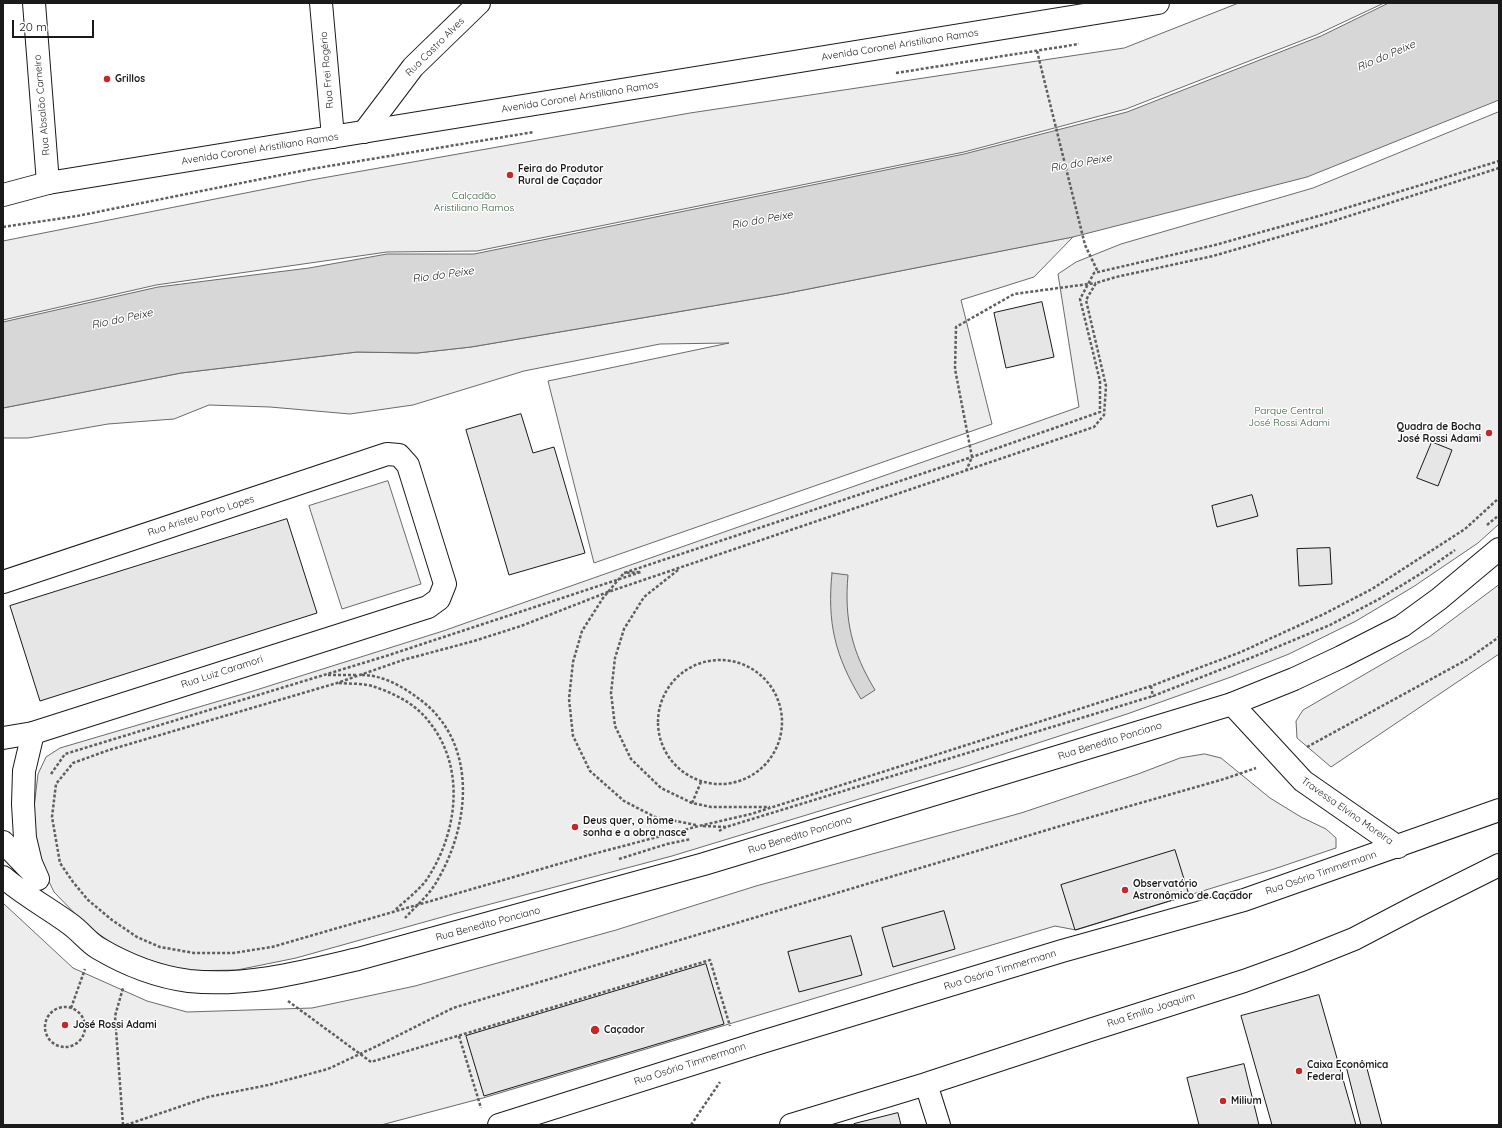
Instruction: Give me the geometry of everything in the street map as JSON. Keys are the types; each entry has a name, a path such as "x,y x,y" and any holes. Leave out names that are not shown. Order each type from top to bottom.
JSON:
{"street":[{"name":"Rua Absalão Carneiro","path":"34,3 48,183"},
{"name":"Rua Frei Rogério","path":"322,3 332,137"},
{"name":"Rua Castro Alves","path":"364,132 413,67 479,3"},
{"name":"Avenida Coronel Aristiliano Ramos","path":"3,195 48,183 1158,3"},
{"name":"Rua Aristeu Porto Lopes","path":"3,582 387,454 399,455 408,465 445,584 439,599"},
{"name":"Rua Benedito Ponciano","path":"3,842 38,879 72,925 96,948 135,966 162,975 188,981 233,982 280,976 358,959 704,864 1232,704 1294,679 1402,626 1440,599 1499,549"},
{"name":"Rua Luiz Caramori","path":"3,738 33,733 428,607 439,599"},
{"name":"Travessa Elvino Moreira","path":"1232,704 1303,781 1398,847"},
{"path":"33,733 24,771 23,804 25,838 30,863 38,879"},
{"name":"Rua Osório Timmermann","path":"499,1125 750,1045 1062,951 1244,900 1398,847 1499,810"},
{"name":"Rua Emílio Joaquim","path":"791,1125 926,1084 1244,981 1299,961 1354,939 1499,866"},
{"name":"Rua Benedito Ponciano","path":"3,877 72,925"},
{"path":"926,1084 939,1125"}],"path":[{"path":"1030,24 1085,245 1098,272"},
{"path":"889,74 1082,43"},
{"path":"3,227 77,216 311,169 540,131"},
{"path":"726,828 689,825 655,816 624,801 590,771 573,736 569,699 573,662 582,631 608,592 624,573 972,457 1100,412 1100,381 1080,299 1094,273 1215,245 1333,212 1499,161"},
{"path":"966,471 972,457 956,369 956,327 1014,294 1096,283 1116,277 1213,256 1499,168"},
{"path":"1096,283 1086,300 1106,386 1104,415 1094,427 608,592 521,626 474,641 403,660 337,683 109,750 73,763 56,784 52,816 60,863 88,900 112,920 137,937 160,947 194,953 233,953 272,947 418,904 698,826 751,814 1150,686 1241,652 1324,614 1372,589 1465,529 1499,498"},
{"path":"1483,529 1499,515"},
{"path":"713,834 726,828 1153,696 1330,625 1381,598 1425,571 1461,546"},
{"path":"679,569 644,597 624,629 615,658 611,693 615,726 631,759 661,788 692,803 711,807 773,807"},
{"path":"47,779 64,754 216,709 324,674 386,656 641,572 624,573"},
{"path":"124,987 115,1016 124,1125 208,1097 268,1084 328,1068 360,1054 453,1008 1066,824 1224,779 1289,758 1468,658 1499,637"},
{"path":"709,660 730,660 755,670 773,688 781,712 782,724 779,743 770,760 756,773 739,781 720,784 701,782 682,772 667,757 659,738 656,717 661,697 673,680 690,667 709,660"},
{"path":"324,674 372,675 392,682 411,693 429,707 446,726 458,756 464,805 457,837 437,883 406,918"},
{"path":"337,683 374,686 402,698 418,710 430,722 441,738 450,762 454,787 453,813 446,842 429,877 395,911"},
{"path":"1150,686 1155,702"},
{"path":"692,803 701,782"},
{"path":"614,860 667,844 698,838"},
{"path":"398,920 412,916"},
{"path":"286,999 372,1062 710,960 730,1026"},
{"path":"72,1008 86,966"},
{"path":"59,1007 72,1008 82,1016 85,1030 78,1042 65,1047 58,1046 48,1038 46,1032 46,1020 48,1015 59,1007"},
{"path":"459,1036 481,1109"},
{"path":"691,1125 722,1080"}],"shaded area":[{"name":"Calçadão Aristiliano Ramos","path":"1239,3 1384,3 1316,35 1126,109 964,152 477,251 387,252 156,285 3,320 3,241 311,180 690,113 1124,48"},
{"name":"Parque Central José Rossi Adami","path":"1499,112 1499,524 1478,543 1413,587 1356,621 1289,654 1231,677 1127,714 964,767 672,856 453,914 296,958 237,970 183,971 123,951 86,925 54,892 38,859 33,816 38,774 46,757 60,748 253,691 443,631 1079,407 1058,274 1076,262 1121,244 1313,188"},
{"path":"1073,237 1034,277 961,300 992,424 594,563 548,381 729,343 660,344 524,371 413,405 350,414 270,407 209,405 174,419 108,424 28,438 3,438 3,408 181,373 357,352 417,353 471,347 783,294"},
{"path":"388,481 421,584 342,609 309,506"},
{"path":"1499,585 1499,654 1331,767 1297,738 1296,721 1303,710 1429,637"},
{"path":"1205,754 1221,758 1270,798 1301,817 1326,829 1336,838 1336,848 1274,869 1076,930 1055,926 483,1098 381,1125 3,1125 3,903 73,968 147,1001 187,1012 312,1008 415,986 616,930 756,886 1021,813 1138,774 1180,758"}],"water":[{"name":"Rio do Peixe","path":"1389,3 1499,3 1499,100 1307,177 1073,237 783,294 471,347 417,353 357,352 181,373 3,408 3,322 158,287 309,268 387,254 474,254 964,154 1127,112 1321,36"},
{"path":"832,573 848,575 847,607 851,635 855,649 875,690 861,699 845,668 835,639 831,608"}],"building":[{"path":"1042,302 1054,357 1006,368 994,313"},
{"path":"521,414 533,453 554,447 585,553 509,575 466,430"},
{"path":"1432,442 1452,450 1438,486 1417,478"},
{"path":"1252,495 1258,516 1217,527 1212,506"},
{"path":"287,519 317,613 40,701 10,606"},
{"path":"1330,548 1332,584 1299,586 1297,549"},
{"name":"Observatório Astronômico de Caçador","path":"1175,850 1189,895 1075,930 1061,885"},
{"path":"944,911 955,949 893,967 882,928"},
{"path":"851,936 862,975 799,992 788,952"},
{"name":"Caçador","path":"706,964 724,1024 484,1096 466,1036"},
{"name":"Caixa Econômica Federal","path":"1319,995 1356,1125 1272,1125 1241,1016"},
{"path":"1365,1061 1382,1125 1361,1125 1346,1066"},
{"name":"Milium","path":"1244,1064 1259,1125 1199,1125 1187,1078"},
{"path":"898,1113 901,1125 854,1125 854,1124"}],"place":[{"name":"Grillos","path":"107,79"},
{"name":"Feira do Produtor Rural de Caçador","path":"510,175"},
{"name":"Quadra de Bocha José Rossi Adami","path":"1489,433"},
{"name":"Deus quer, o home sonha e a obra nasce","path":"575,827"},
{"name":"Observatório Astronômico de Caçador","path":"1125,890"},
{"name":"José Rossi Adami","path":"65,1025"},
{"name":"Caçador","path":"595,1030"},
{"name":"Caixa Econômica Federal","path":"1299,1071"},
{"name":"Milium","path":"1223,1101"}]}
